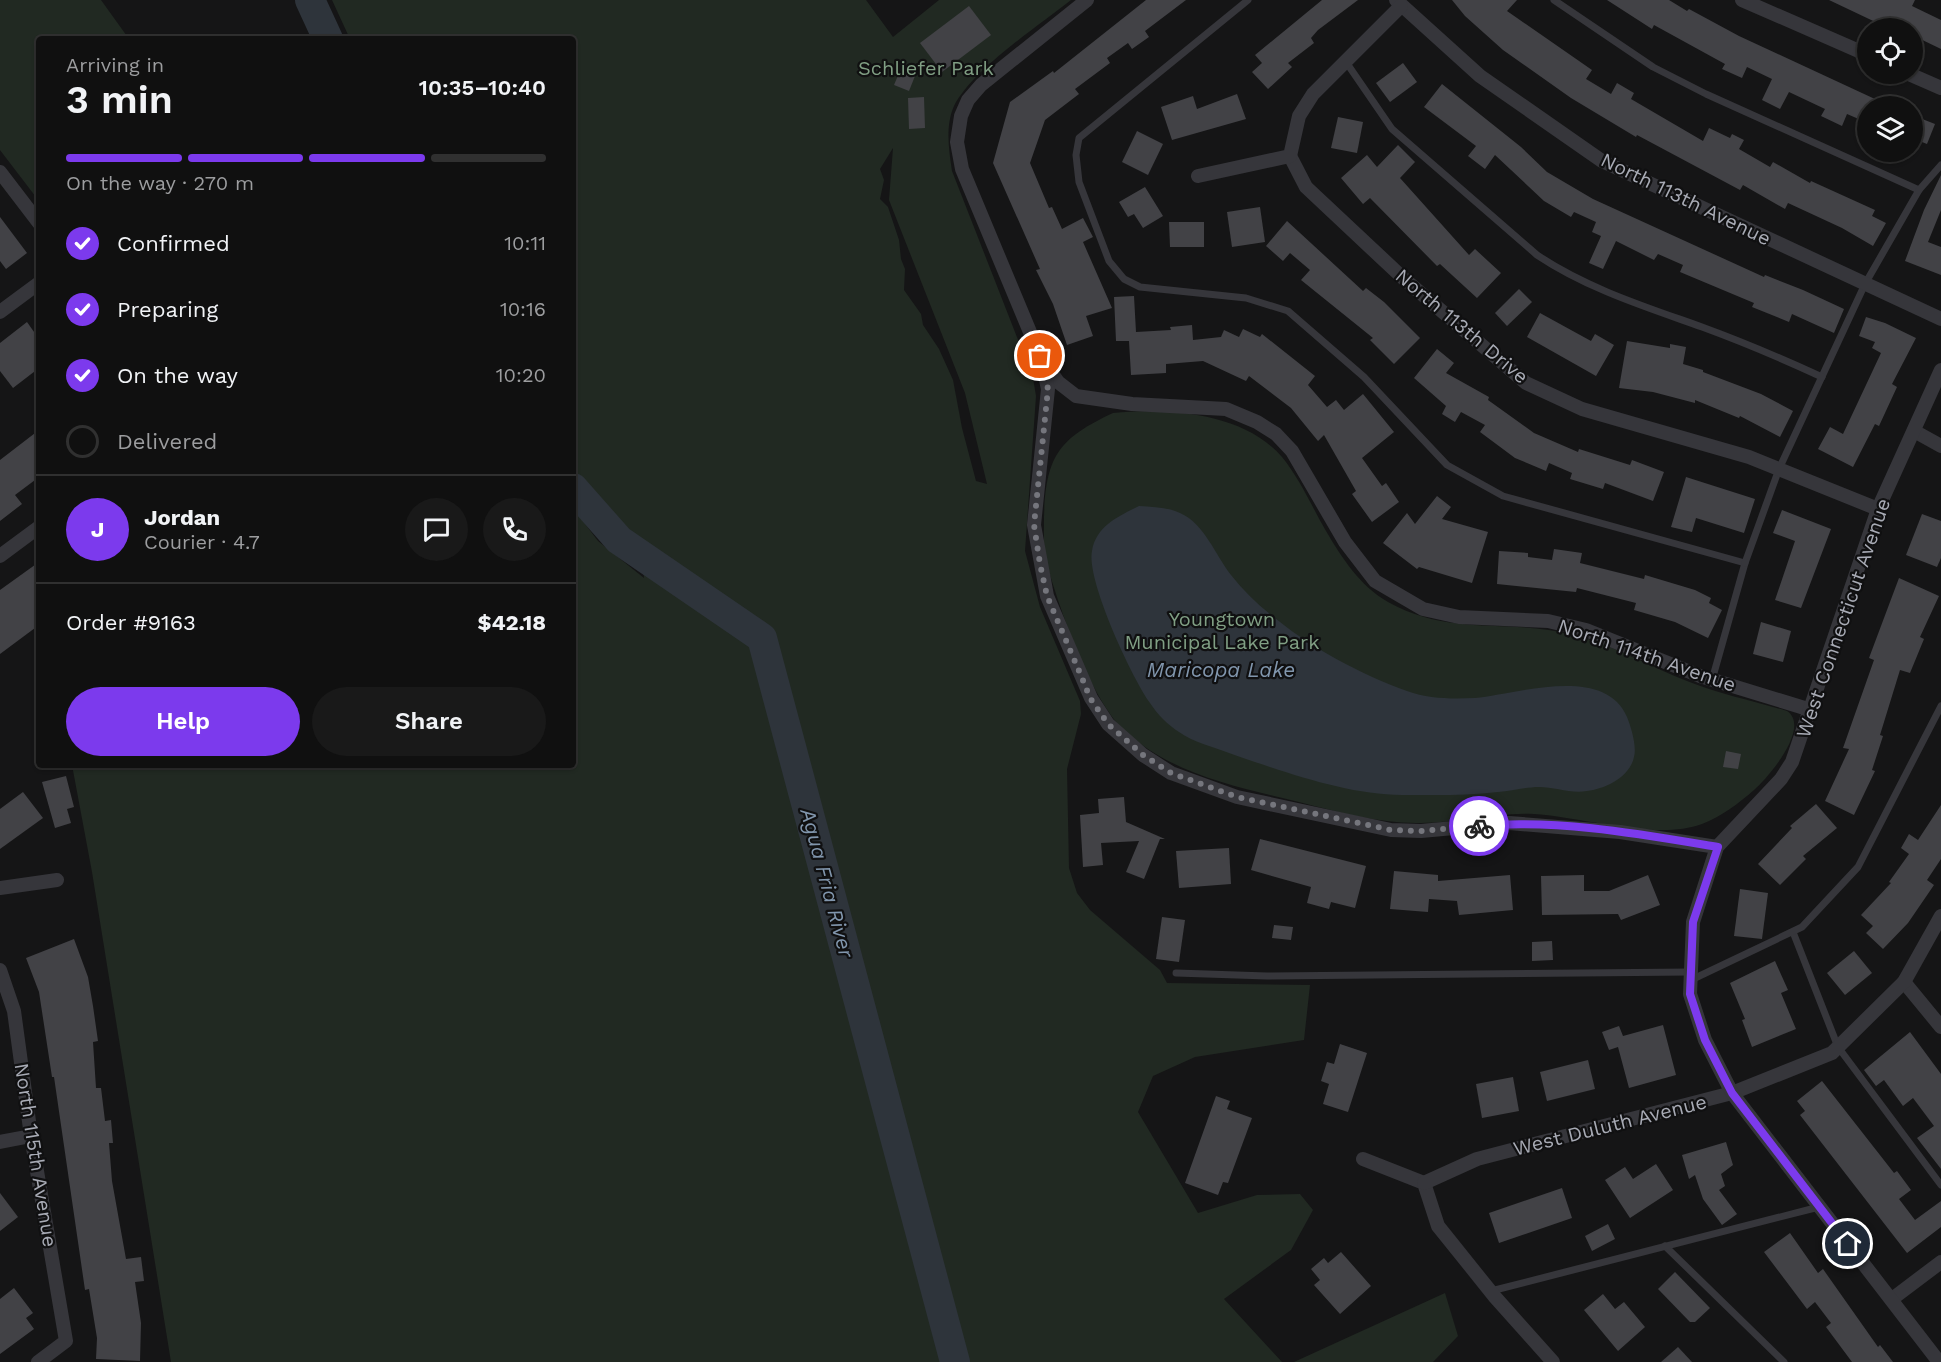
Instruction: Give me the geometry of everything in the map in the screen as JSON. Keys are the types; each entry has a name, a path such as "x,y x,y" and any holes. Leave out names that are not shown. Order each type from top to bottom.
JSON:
{"street":[{"name":"North 114th Avenue","path":"1087,0 981,85 968,100 958,132 959,156 969,192 1040,356 1058,382 1076,396 1132,404 1226,410 1257,422 1276,434 1292,451 1345,542 1375,581 1423,609 1459,617 1558,623 1586,630 1712,680 1811,710"},
{"path":"1742,0 1857,50"},
{"path":"1198,176 1290,156 1299,116 1313,94 1346,62 1399,3"},
{"name":"North 113th Avenue","path":"1399,3 1480,76 1602,161 1941,319"},
{"path":"1923,80 1941,88"},
{"name":"North 113th Drive","path":"1290,156 1306,187 1403,278 1526,382 1582,409 1749,457 1878,509"},
{"path":"0,172 36,219"},
{"path":"0,312 36,285"},
{"path":"1040,356 1048,389 1034,525 1047,596 1090,698 1108,724 1143,755 1171,773 1237,797 1391,830 1421,831 1509,824 1620,832 1718,847 1693,922 1690,994 1705,1040 1732,1093 1939,1362"},
{"name":"West Connecticut Avenue","path":"1718,847 1781,778 1798,748 1878,509 1941,370"},
{"path":"1914,431 1941,446"},
{"path":"0,556 36,529"},
{"path":"0,888 57,880"},
{"name":"West Duluth Avenue","path":"1424,1183 1477,1159 1732,1093 1832,1053 1904,982 1941,916"},
{"name":"North 115th Avenue","path":"0,970 14,1011 31,1136 66,1341 38,1362"},
{"path":"1904,982 1941,1027"},
{"path":"0,1142 31,1136"},
{"path":"1364,1160 1424,1183 1438,1226 1553,1362"},
{"path":"1892,1299 1941,1262"}],"lane":[{"path":"1248,0 1079,138 1076,154 1079,182 1109,261 1124,279 1140,287 1246,298 1288,311 1364,377 1447,465 1503,495 1745,563"},
{"path":"1554,0 1663,72 1706,94 1919,190"},
{"path":"1346,62 1392,129 1537,255 1563,272 1601,290 1776,356 1822,377"},
{"path":"1712,680 1745,563 1779,469 1865,284 1919,190 1941,165"},
{"path":"1176,974 1691,976 1802,927 1858,867 1941,706"},
{"path":"1793,932 1838,1047 1941,1185"},
{"path":"1491,1291 1820,1207"},
{"path":"1665,1246 1784,1362"}],"green space":[{"path":"0,0 101,0 127,36 36,36 36,197 0,150"},
{"name":"Schliefer Park","path":"332,0 866,0 893,37 939,0 1071,0 990,63 963,92 954,106 949,122 948,138 952,171 1033,378 1036,396 1025,551 1040,607 1080,701 1081,714 1067,769 1069,868 1077,893 1090,910 1160,970 1167,983 1310,985 1304,1040 1195,1057 1153,1076 1138,1112 1198,1213 1257,1195 1300,1194 1313,1210 1291,1250 1224,1299 1282,1362 171,1362 92,872 73,768 576,768 576,512 598,541 644,578 641,550 576,473 576,36 349,36","holes":["893,148 889,200 965,393 987,484 976,481 962,428 953,380 939,349 923,325 921,314 904,290 905,269 901,259 899,240 888,207 880,199 884,180 880,169"]},
{"name":"Youngtown Municipal Lake Park","path":"1157,411 1204,416 1247,430 1266,442 1282,457 1300,484 1352,571 1388,602 1411,613 1434,620 1550,630 1588,639 1699,686 1787,711 1793,718 1794,728 1791,740 1769,774 1754,790 1730,809 1702,824 1684,829 1663,830 1534,814 1435,823 1406,823 1360,817 1231,785 1167,760 1128,734 1103,702 1070,633 1045,555 1045,497 1052,465 1067,442 1079,432 1113,413"},
{"path":"1445,1293 1458,1336 1433,1362 1294,1362"}],"water":[{"name":"Maricopa Lake","path":"1139,506 1170,510 1188,518 1203,532 1236,581 1265,610 1301,638 1353,668 1389,684 1415,694 1449,698 1475,698 1558,686 1600,691 1616,701 1627,717 1635,748 1632,764 1616,781 1587,791 1575,792 1539,787 1462,795 1381,794 1314,781 1190,739 1163,719 1132,673 1103,605 1092,565 1094,542 1103,528"}],"building":[{"path":"1146,0 1186,0 1145,31 1149,37 1132,49 1128,43 1107,58 1110,63 1075,89 1079,94 1045,120 1030,163 1049,208 1052,207 1062,229 1083,218 1093,237 1083,242 1112,308 1086,316 1093,336 1067,345 1053,304 1036,270 1040,269 993,163 1010,102 1053,71 1054,73"},
{"path":"1322,0 1358,0 1318,30 1311,38 1314,43 1288,63 1292,67 1268,89 1252,72 1262,63 1255,55"},
{"path":"1452,0 1517,0 1507,11 1592,70 1586,79 1611,94 1617,83 1634,93 1631,99 1703,141 1709,128 1730,138 1732,134 1744,140 1739,149 1770,167 1773,162 1810,183 1811,181 1875,210 1872,216 1886,223 1873,246 1842,228 1788,203 1785,209 1743,185 1740,190 1637,135 1636,137 1571,98 1503,50 1465,16"},
{"path":"1607,0 1669,0 1687,11 1689,9 1739,36 1868,96 1857,96 1857,118 1847,114 1842,126 1821,116 1825,109 1789,92 1780,109 1762,100 1772,79 1747,67 1742,78 1722,69 1725,64 1654,25 1652,29"},
{"path":"1829,0 1915,0 1912,6 1941,20 1941,49 1923,40 1923,18 1867,18"},
{"path":"969,6 991,35 942,72 920,43"},
{"path":"1403,63 1417,82 1390,102 1376,83"},
{"path":"902,66 917,71 909,91 894,85"},
{"path":"1442,84 1521,147 1547,172 1593,199 1764,277 1765,275 1803,290 1844,309 1834,333 1792,314 1789,322 1752,307 1754,303 1680,272 1683,265 1658,254 1654,260 1616,241 1603,269 1589,263 1601,236 1592,232 1596,222 1574,212 1571,217 1544,201 1495,155 1485,169 1468,156 1476,146 1424,107"},
{"path":"1237,94 1246,119 1172,140 1161,107 1193,96 1197,109"},
{"path":"924,97 925,128 909,129 908,98"},
{"path":"1338,117 1363,122 1357,153 1331,148"},
{"path":"1923,119 1935,124 1927,144 1923,142"},
{"path":"1137,131 1163,144 1148,175 1122,162"},
{"path":"1398,145 1415,162 1400,178 1469,255 1475,249 1501,273 1477,298 1440,264 1437,266 1370,198 1363,204 1341,178 1367,155 1377,167"},
{"path":"1941,175 1941,210 1928,242 1941,247 1941,275 1905,261 1924,210"},
{"path":"1145,187 1163,216 1143,228 1134,214 1128,217 1119,202"},
{"path":"1260,207 1265,242 1232,247 1227,212"},
{"path":"0,217 27,253 6,269 0,261"},
{"path":"1287,221 1363,291 1366,288 1384,302 1420,338 1394,364 1370,340 1373,338 1301,280 1310,270 1290,253 1283,261 1266,246"},
{"path":"1169,222 1204,222 1204,247 1170,247"},
{"path":"1519,289 1532,302 1507,326 1495,313"},
{"path":"1134,296 1136,332 1171,330 1170,327 1192,325 1193,340 1221,337 1224,330 1239,337 1243,329 1260,337 1262,334 1315,376 1308,385 1327,407 1336,400 1344,410 1363,394 1394,432 1362,458 1382,486 1386,483 1399,502 1372,522 1352,494 1356,491 1324,435 1318,441 1291,408 1249,376 1246,381 1203,361 1166,364 1166,373 1131,375 1129,341 1116,341 1114,297"},
{"path":"1540,313 1591,341 1595,334 1614,345 1596,376 1527,337"},
{"path":"1866,317 1885,323 1916,338 1892,384 1897,387 1879,426 1875,424 1853,467 1818,449 1830,427 1843,434 1881,353 1872,348 1875,342 1859,336"},
{"path":"27,322 36,335 36,370 13,388 0,371 0,343"},
{"path":"1627,341 1670,348 1670,344 1686,347 1683,364 1761,394 1793,411 1780,437 1740,416 1739,418 1695,400 1695,403 1653,392 1619,388"},
{"path":"1437,349 1454,363 1446,373 1489,397 1488,400 1534,433 1578,452 1579,449 1630,465 1632,460 1664,472 1653,501 1605,483 1603,489 1570,479 1572,473 1549,463 1546,471 1515,458 1480,432 1485,425 1461,412 1455,422 1442,414 1446,406 1414,378"},
{"path":"36,432 36,479 15,495 22,504 0,521 0,460"},
{"path":"1686,477 1755,499 1744,533 1696,518 1692,532 1671,527"},
{"path":"1437,496 1451,507 1442,519 1488,532 1472,583 1419,567 1417,569 1383,543 1407,513 1415,524"},
{"path":"1782,510 1831,529 1801,608 1775,600 1795,541 1773,533"},
{"path":"1922,514 1941,521 1941,558 1937,567 1906,555"},
{"path":"1554,549 1582,553 1580,563 1644,579 1645,575 1695,590 1711,598 1709,603 1722,610 1708,638 1675,622 1634,610 1636,603 1577,588 1576,592 1497,584 1499,551 1528,553 1528,557 1552,560"},
{"path":"36,564 36,627 0,654 0,590"},
{"path":"1899,578 1939,596 1920,637 1924,639 1910,673 1900,670 1880,735 1883,736 1872,770 1875,771 1854,815 1825,801 1849,749 1843,748 1874,660 1869,658"},
{"path":"1761,622 1791,631 1783,662 1753,654"},
{"path":"1726,751 1741,754 1738,769 1723,767"},
{"path":"66,776 74,807 67,809 71,823 55,828 42,782"},
{"path":"23,792 43,818 0,849 0,809"},
{"path":"1124,797 1126,822 1165,839 1160,839 1144,879 1126,872 1139,841 1101,843 1103,865 1083,867 1080,815 1099,813 1098,799"},
{"path":"1816,804 1837,828 1803,856 1806,859 1780,885 1758,864 1792,828 1790,826"},
{"path":"1941,805 1941,859 1927,880 1934,885 1908,923 1883,949 1866,933 1873,926 1861,915 1891,883 1889,882 1909,854 1901,848 1909,834 1918,840"},
{"path":"1260,839 1366,866 1355,908 1331,902 1329,909 1307,903 1311,887 1251,870"},
{"path":"1229,848 1231,884 1179,888 1176,851"},
{"path":"1394,871 1438,875 1438,881 1510,875 1513,910 1459,915 1457,901 1429,899 1428,912 1390,909"},
{"path":"1584,875 1584,891 1609,891 1648,875 1660,905 1621,920 1618,914 1542,915 1541,876"},
{"path":"1740,889 1768,893 1762,939 1734,936"},
{"path":"1162,917 1185,920 1179,962 1156,959"},
{"path":"1274,925 1293,927 1291,940 1272,938"},
{"path":"74,939 88,977 93,1006 98,1041 93,1042 96,1088 101,1088 105,1121 111,1120 113,1143 109,1143 112,1181 126,1259 141,1257 144,1281 135,1282 141,1323 140,1361 96,1359 97,1338 89,1289 85,1290 54,1077 52,1077 39,992 26,958"},
{"path":"1552,941 1553,960 1532,961 1532,942"},
{"path":"1854,951 1872,973 1845,995 1827,973"},
{"path":"1775,961 1788,990 1781,993 1796,1029 1752,1047 1742,1020 1745,1019 1730,983"},
{"path":"1663,1025 1676,1075 1629,1088 1618,1047 1609,1050 1602,1032 1619,1026 1623,1036"},
{"path":"1910,1032 1941,1074 1941,1169 1917,1138 1934,1126 1913,1098 1903,1106 1884,1080 1876,1086 1864,1070"},
{"path":"1340,1044 1367,1053 1348,1112 1323,1104 1329,1084 1321,1081 1327,1062 1334,1064"},
{"path":"1588,1060 1595,1089 1547,1101 1540,1072"},
{"path":"1513,1077 1519,1111 1482,1118 1476,1084"},
{"path":"1822,1081 1894,1173 1897,1171 1911,1190 1899,1199 1915,1220 1941,1201 1941,1227 1907,1253 1800,1115 1805,1111 1797,1101"},
{"path":"1216,1096 1230,1101 1227,1109 1252,1118 1228,1183 1223,1182 1218,1195 1185,1183"},
{"path":"1726,1142 1733,1165 1721,1174 1725,1186 1719,1190 1737,1214 1722,1225 1703,1199 1695,1175 1689,1179 1682,1155"},
{"path":"1656,1164 1673,1190 1630,1218 1605,1180 1625,1167 1633,1179"},
{"path":"1562,1188 1572,1218 1499,1243 1489,1213"},
{"path":"0,1193 18,1217 0,1231"},
{"path":"1608,1224 1615,1239 1592,1251 1585,1236"},
{"path":"1790,1233 1818,1273 1823,1269 1878,1347 1880,1345 1893,1362 1852,1362 1826,1327 1831,1323 1815,1302 1807,1309 1764,1252"},
{"path":"1341,1252 1371,1286 1340,1314 1314,1285 1320,1280 1311,1269 1324,1258 1328,1263"},
{"path":"1675,1272 1710,1308 1695,1322 1690,1322 1658,1289"},
{"path":"14,1288 33,1313 26,1318 34,1329 0,1354 0,1299"},
{"path":"1603,1294 1615,1309 1624,1302 1645,1327 1618,1351 1584,1310"},
{"path":"1678,1347 1692,1362 1661,1362"}],"waterway":[{"name":"Agua Fria River","path":"310,0 327,36"},
{"name":"Agua Fria River","path":"576,491 619,540 762,638 955,1362"}],"way so far":[{"path":"1040,356 1048,389 1034,525 1040,564 1047,596 1090,698 1108,724 1143,755 1171,773 1237,797 1391,830 1421,831 1479,826"}],"route":[{"path":"1479,826 1509,824 1620,832 1718,847 1693,922 1690,994 1705,1040 1732,1093 1848,1244"}]}
